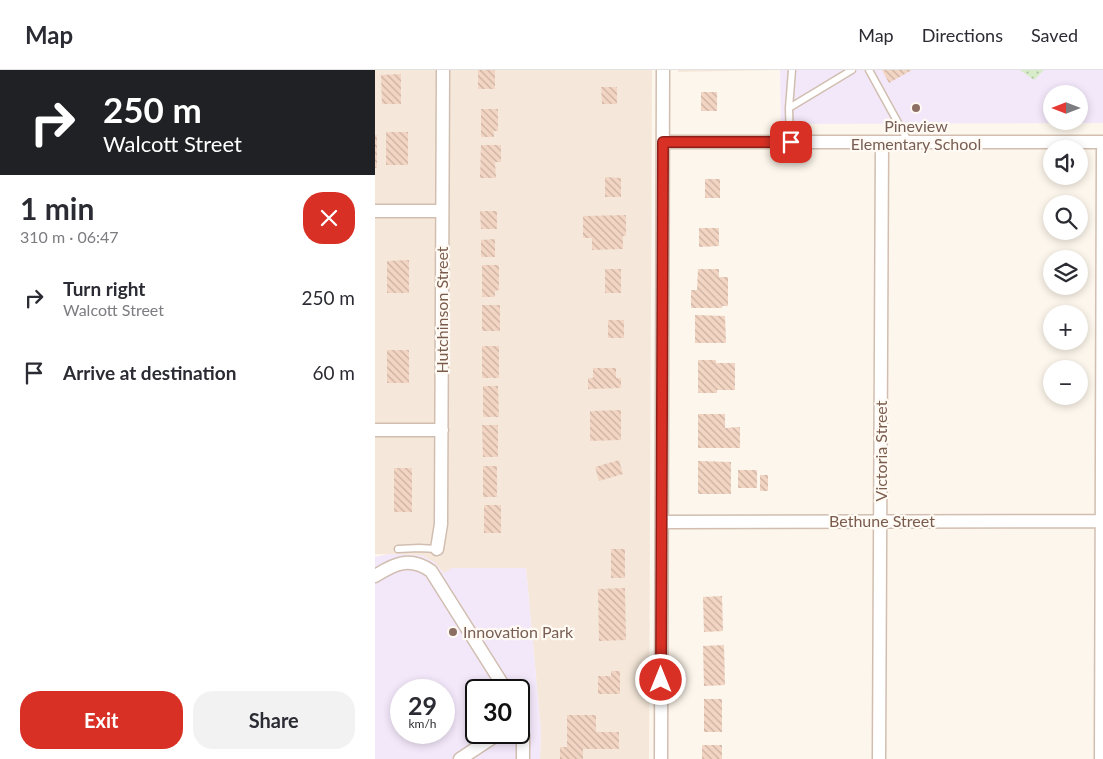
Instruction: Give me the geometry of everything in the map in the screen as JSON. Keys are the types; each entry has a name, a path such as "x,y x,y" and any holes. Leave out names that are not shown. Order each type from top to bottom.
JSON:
{"street":[{"name":"Hutchinson Street","path":"437,549 441,524 443,70"},
{"path":"661,759 663,70"},
{"path":"663,142 1103,142"},
{"name":"Victoria Street","path":"879,759 882,142"},
{"path":"1101,759 1103,150"},
{"path":"375,211 442,211"},
{"path":"375,430 442,430"},
{"name":"Bethune Street","path":"661,522 1103,521"},
{"path":"375,576 392,565 401,563 417,564 431,571 499,679"},
{"path":"460,759 483,744"},
{"path":"522,744 523,759"}],"lane":[{"path":"791,142 789,108 792,70"},
{"path":"789,108 852,70"},
{"path":"869,70 908,142"},
{"path":"398,550 437,549"}],"shaded area":[{"path":"375,70 652,70 649,759 540,759 541,730 526,568 444,573 434,562 421,555 375,554"},
{"path":"678,70 776,70 678,72"},
{"name":"Pineview Elementary School","path":"780,70 1103,70 1103,123 1088,123 1088,85 1043,85 1043,123 781,124"},
{"name":"Innovation Park","path":"389,554 421,555 434,562 444,573 452,568 526,568 541,730 540,759 375,759 375,557"}],"green space":[{"path":"1020,70 1044,70 1034,80"}],"building":[{"path":"478,70 495,70 495,89 478,89"},
{"path":"882,70 912,70 889,83"},
{"path":"401,74 401,104 382,104 381,75"},
{"path":"601,87 617,87 617,104 602,104"},
{"path":"701,92 717,92 717,111 701,111"},
{"path":"481,109 498,109 498,131 494,131 494,137 481,137"},
{"path":"386,132 408,132 408,165 386,165"},
{"path":"375,135 377,135 377,168 375,168"},
{"path":"481,145 501,145 501,162 495,162 496,178 480,178"},
{"path":"605,177 621,178 621,197 605,197"},
{"path":"705,179 720,179 720,198 705,198"},
{"path":"480,211 497,211 497,229 481,229"},
{"path":"626,215 626,236 623,236 623,249 592,250 592,238 583,238 583,216"},
{"path":"699,228 719,228 719,246 699,247"},
{"path":"495,239 495,257 481,257 481,240"},
{"path":"409,260 409,293 387,293 387,261"},
{"path":"482,265 499,265 499,290 495,291 495,297 482,297"},
{"path":"605,269 621,269 621,293 605,293"},
{"path":"698,269 719,269 719,277 728,277 728,306 722,306 722,308 691,308 691,290 697,290"},
{"path":"482,305 500,305 500,331 482,331"},
{"path":"695,315 725,316 726,343 695,343"},
{"path":"608,320 624,320 624,338 608,338"},
{"path":"482,346 499,346 499,378 482,378"},
{"path":"387,350 409,350 409,383 387,383"},
{"path":"698,360 716,360 716,363 735,363 735,390 717,390 717,393 698,393"},
{"path":"593,368 616,368 616,378 621,378 621,388 588,389 588,378 593,378"},
{"path":"483,386 498,386 499,417 483,417"},
{"path":"621,410 621,440 590,441 590,411"},
{"path":"698,414 725,414 725,428 740,427 740,448 698,448"},
{"path":"482,425 498,425 498,457 483,457"},
{"path":"619,460 623,474 599,481 595,467"},
{"path":"698,461 731,462 731,494 698,494"},
{"path":"483,466 497,466 497,497 483,497"},
{"path":"394,468 412,468 412,512 394,512"},
{"path":"738,470 757,470 757,488 738,488"},
{"path":"760,475 768,475 768,491 760,491"},
{"path":"484,505 501,505 501,533 484,533"},
{"path":"611,549 625,549 625,578 611,578"},
{"path":"625,588 626,640 599,641 598,589"},
{"path":"722,596 723,631 704,632 703,597"},
{"path":"724,645 725,685 704,686 703,646"},
{"path":"611,671 620,671 620,694 598,694 598,676 611,676"},
{"path":"704,699 722,699 722,732 704,732"},
{"path":"567,715 596,715 596,732 619,732 619,749 583,749 583,759 560,759 560,747 567,747"},
{"path":"702,745 722,745 722,759 702,759"}],"place":[{"name":"Pineview Elementary School","path":"916,108"},
{"name":"Innovation Park","path":"453,632"}],"route":[{"path":"661,680 663,142 791,142"}]}
